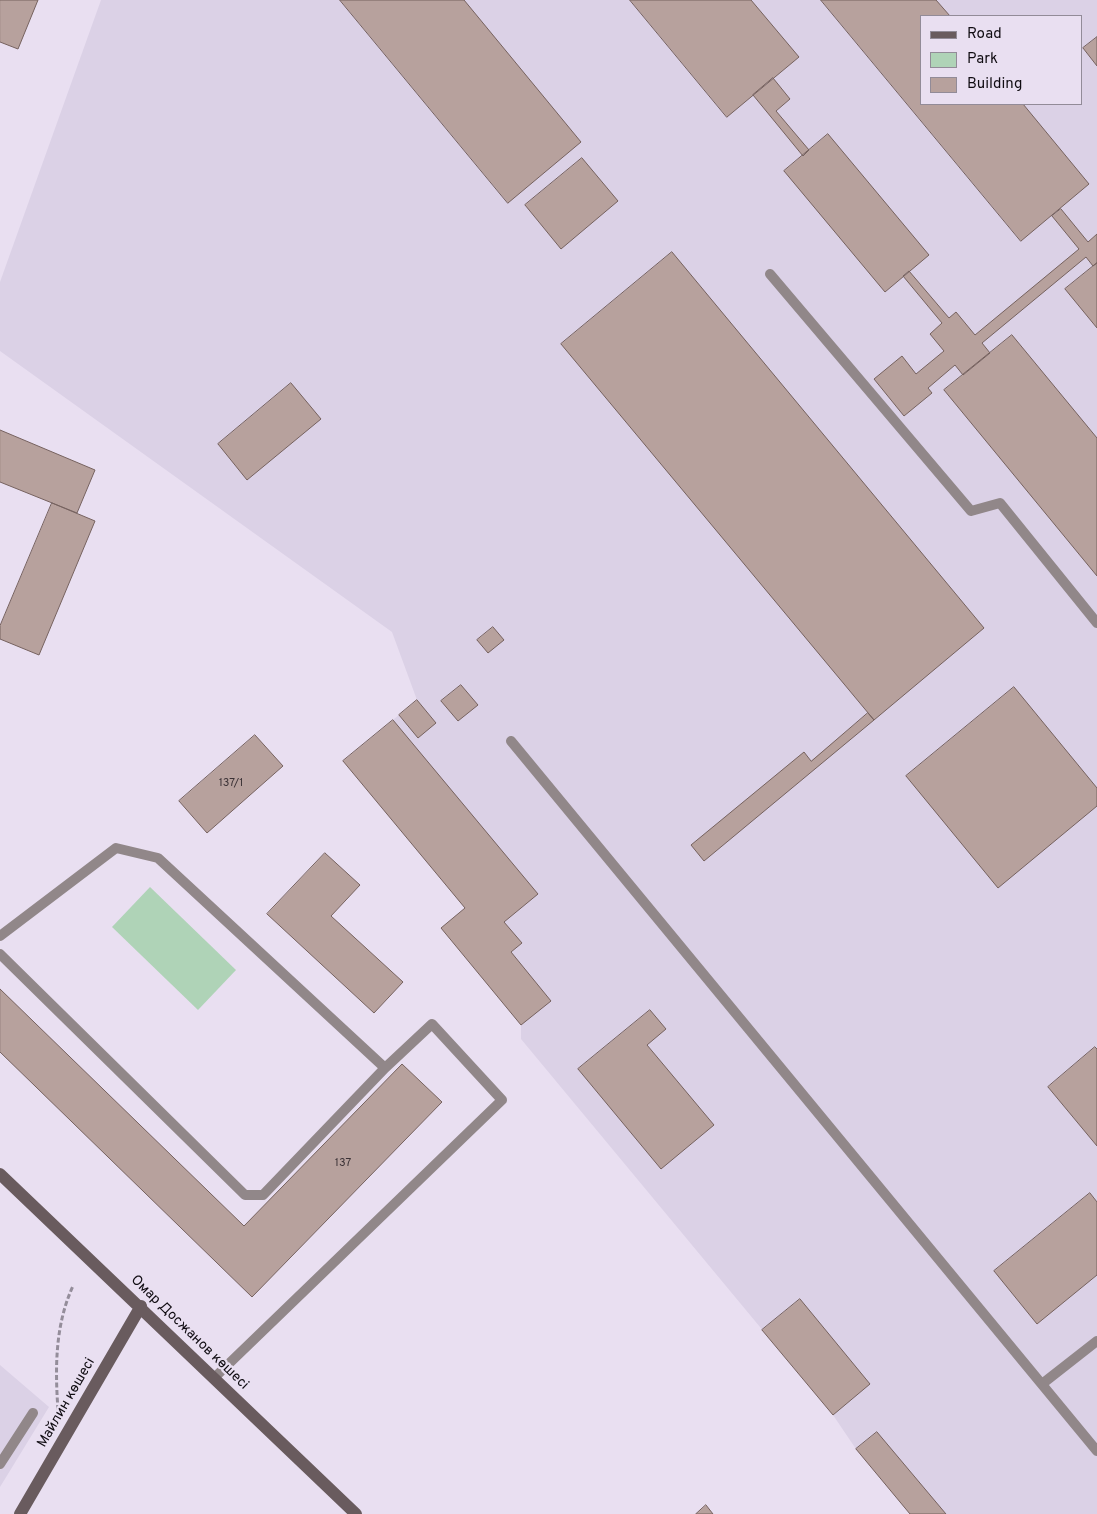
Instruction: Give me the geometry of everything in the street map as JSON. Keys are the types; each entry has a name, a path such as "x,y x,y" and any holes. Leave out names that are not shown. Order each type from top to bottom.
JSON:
{"main road":[{"name":"Омар Досжанов көшесі","path":"0,1174 356,1514"},
{"name":"Майлин көшесі","path":"20,1514 140,1306"}],"lane":[{"path":"770,274 971,511 1000,503 1097,623"},
{"path":"511,741 1097,1451"},
{"path":"0,936 116,848 158,858 385,1068"},
{"path":"0,954 245,1195 263,1195 385,1068 432,1024 502,1100 214,1378"},
{"path":"1042,1384 1097,1341"},
{"path":"0,1464 33,1413"}],"path":[{"path":"58,1412 57,1350 65,1304 73,1286"}],"shaded area":[{"path":"101,0 1097,0 1097,1514 910,1514 856,1449 833,1415 521,1039 521,1025 441,928 465,908 343,761 417,700 392,632 0,351 0,282"},
{"path":"0,1365 49,1407 0,1487"}],"green space":[{"path":"150,887 236,970 198,1010 112,927"}],"building":[{"path":"0,0 38,0 18,49 0,42"},
{"path":"340,0 464,0 581,142 508,203"},
{"path":"630,0 751,0 799,57 727,117"},
{"path":"821,0 936,0 949,15 920,15 920,105 1024,105 1089,184 1021,241"},
{"path":"1097,37 1097,66 1083,48"},
{"path":"773,78 790,99 776,111 809,150 803,156 753,95"},
{"path":"828,134 929,255 885,292 784,171"},
{"path":"582,158 618,201 561,249 525,205"},
{"path":"1061,209 1088,242 1097,234 1097,263 1093,266 1086,257 982,343 990,353 963,375 955,365 928,388 932,393 904,416 874,379 902,356 916,374 944,351 930,334 942,323 903,276 909,271 949,318 956,312 975,335 1079,249 1052,216"},
{"path":"672,252 984,628 874,720 561,344"},
{"path":"1097,263 1097,328 1065,289"},
{"path":"1012,335 1097,438 1097,576 944,390"},
{"path":"291,383 321,419 247,480 218,444"},
{"path":"0,430 95,470 77,513 0,482"},
{"path":"52,503 95,521 39,655 0,639 0,626"},
{"path":"493,627 504,640 488,653 477,640"},
{"path":"461,685 478,705 458,721 441,701"},
{"path":"1014,687 1097,788 1097,806 998,888 906,776"},
{"path":"417,700 436,723 418,738 399,715"},
{"path":"868,713 874,720 704,861 691,845 804,752 811,761"},
{"path":"393,720 538,894 504,922 522,943 511,952 551,1001 521,1025 441,928 465,908 343,761"},
{"path":"255,735 283,766 207,833 179,801"},
{"path":"325,853 360,885 331,916 403,982 374,1013 267,914"},
{"path":"0,989 244,1226 402,1064 442,1102 252,1297 0,1052"},
{"path":"650,1010 666,1029 647,1045 714,1125 661,1169 578,1069"},
{"path":"1095,1047 1097,1049 1097,1146 1048,1087"},
{"path":"1090,1193 1097,1202 1097,1275 1037,1324 994,1271"},
{"path":"800,1299 870,1384 833,1415 762,1330"},
{"path":"877,1432 946,1514 910,1514 856,1449"},
{"path":"706,1505 713,1514 696,1514"}]}
